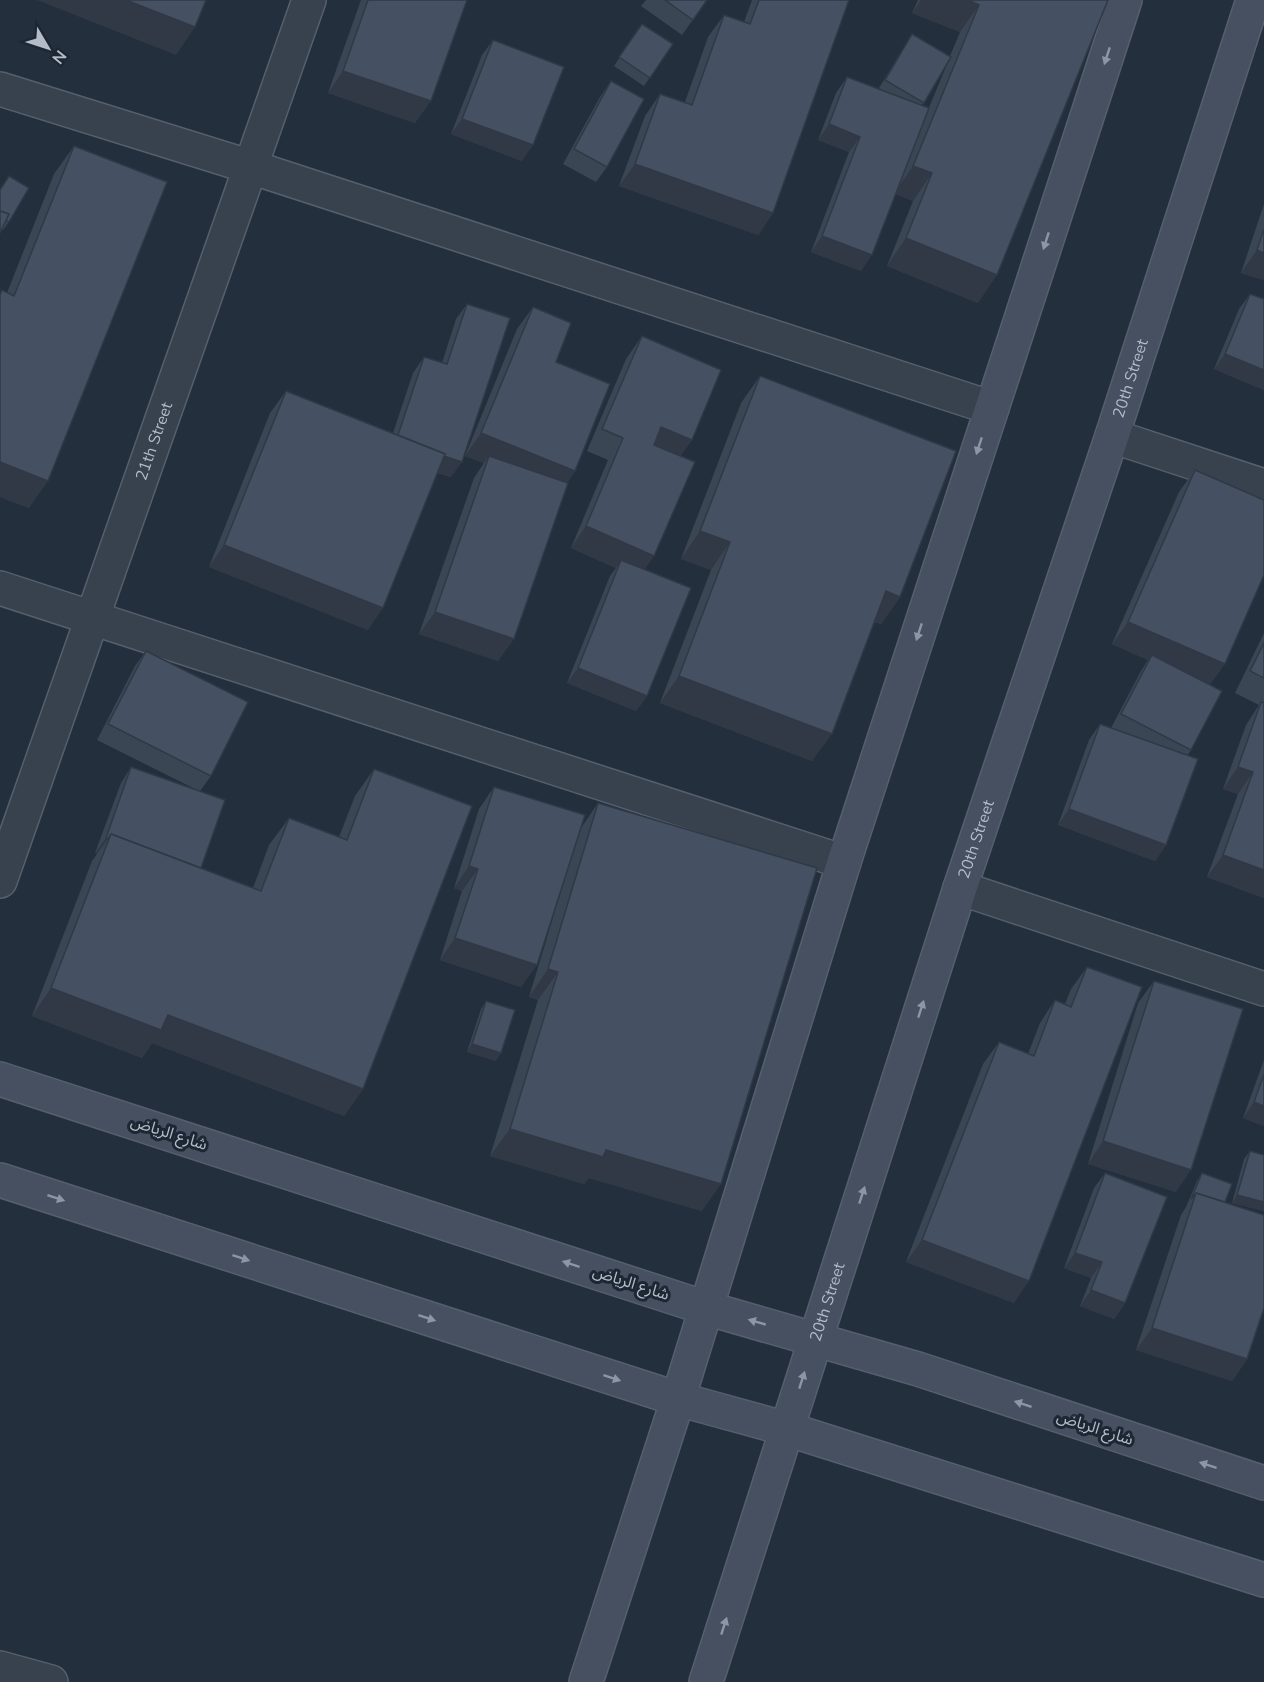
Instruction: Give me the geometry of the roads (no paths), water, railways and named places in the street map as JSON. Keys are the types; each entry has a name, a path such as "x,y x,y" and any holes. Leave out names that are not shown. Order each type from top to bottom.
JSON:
{"street":[{"name":"21th Street","path":"0,882 309,0"},
{"path":"586,1682 678,1400 844,862 1125,0"},
{"name":"20th Street","path":"706,1682 960,888 1112,436 1253,0"},
{"path":"0,89 251,167 992,408"},
{"path":"1112,436 1264,486"},
{"path":"0,588 844,862"},
{"path":"960,888 1264,988"},
{"name":"شارع الرياض","path":"0,1079 706,1308 929,1373 1264,1484"},
{"path":"0,1180 678,1400 786,1429 1264,1580"},
{"path":"0,1668 51,1682"}]}
